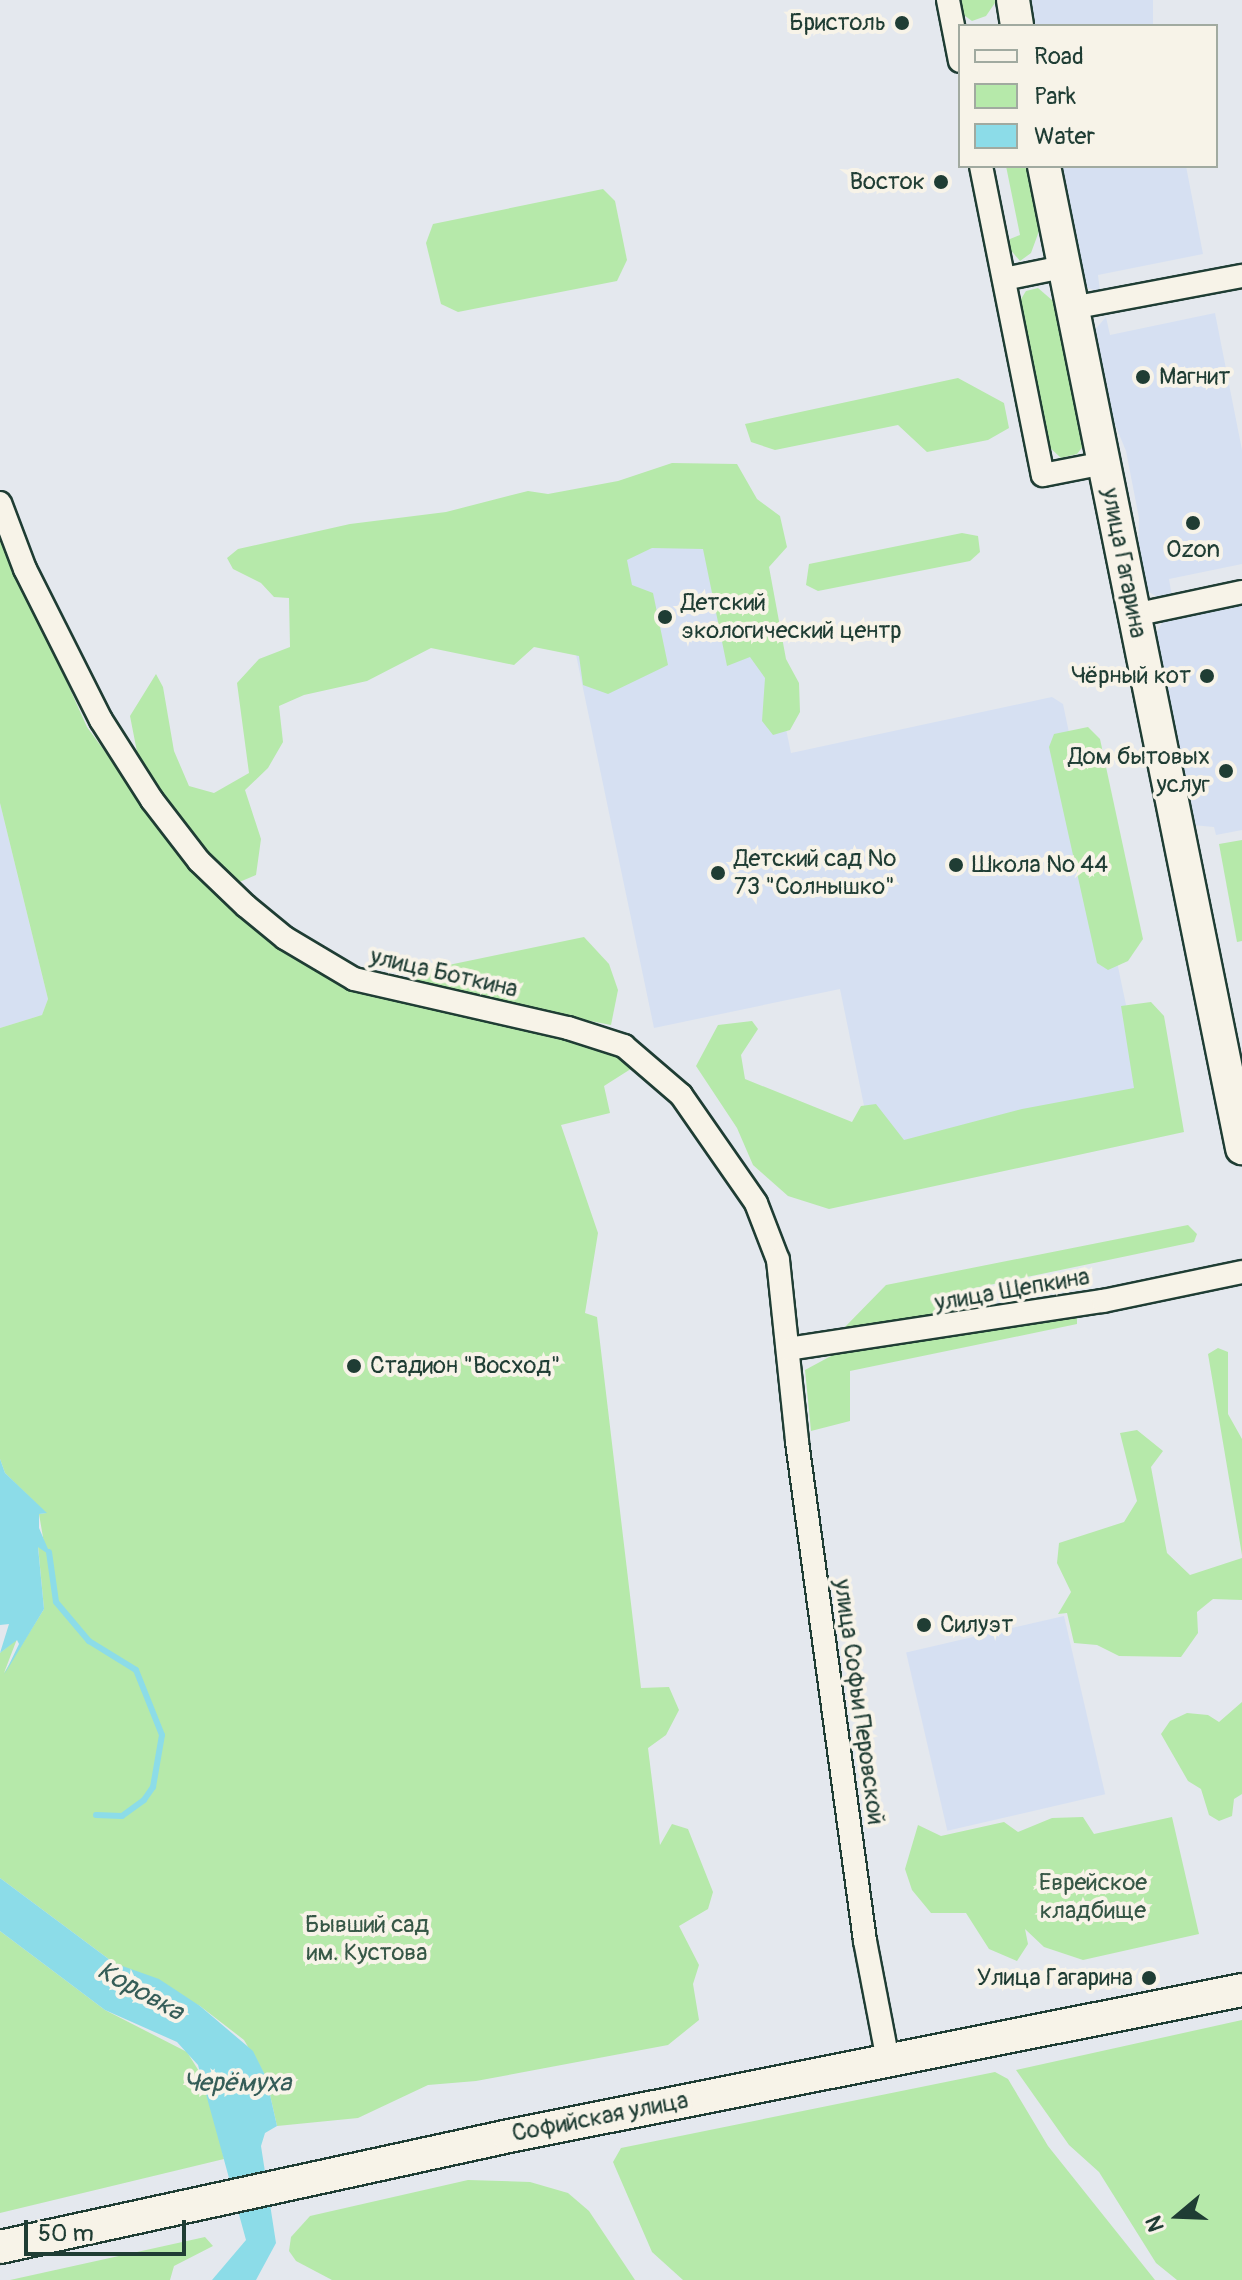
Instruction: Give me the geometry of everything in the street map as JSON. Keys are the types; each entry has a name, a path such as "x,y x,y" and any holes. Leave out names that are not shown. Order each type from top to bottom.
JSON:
{"main road":[{"path":"1013,0 1017,24"},
{"name":"улица Гагарина","path":"1044,168 1242,1148"},
{"name":"Софийская улица","path":"1202,1999 1242,1977"},
{"name":"Софийская улица","path":"0,2247 303,2180 1242,1990"}],"street":[{"path":"948,0 958,51"},
{"path":"981,168 1043,475 1104,463"},
{"path":"1004,279 1063,267"},
{"path":"1072,308 1242,276"},
{"name":"улица Боткина","path":"0,503 25,569 89,701 152,800 199,861 285,938 354,979 598,1036 648,1063 693,1111 764,1217 778,1260 788,1349"},
{"path":"1134,615 1242,592"},
{"name":"улица Щепкина","path":"788,1349 1027,1314 1242,1272"},
{"name":"улица Софьи Перовской","path":"788,1349 863,1926 888,2060"}],"shaded area":[{"path":"1030,0 1153,0 1153,24 1030,24"},
{"path":"1057,168 1186,168 1203,254 1098,275 1100,291 1087,288 1082,283"},
{"path":"1215,313 1242,450 1242,564 1169,579 1172,597 1160,599 1146,590 1138,563 1139,518 1126,451 1107,405 1092,333 1106,317 1110,335"},
{"path":"734,477 791,753 1052,697 1063,704 1148,1110 877,1169 840,989 654,1028 547,516"},
{"path":"1242,604 1242,830 1216,835 1214,827 1193,825 1154,637 1163,621"},
{"path":"0,803 48,999 42,1015 0,1028"},
{"path":"1064,1616 1105,1794 947,1831 906,1652"}],"green space":[{"path":"959,0 997,0 986,16 972,21 961,13"},
{"path":"1006,168 1033,168 1042,223 1031,253 1020,261 1008,247 1010,239 1020,235"},
{"path":"603,189 615,201 627,260 617,281 458,312 441,304 426,243 433,224"},
{"path":"1038,288 1060,307 1084,445 1077,454 1061,458 1046,444 1018,304 1026,291"},
{"path":"958,378 1004,403 1009,428 988,440 927,452 898,425 775,450 751,442 745,424"},
{"path":"672,463 737,464 757,499 780,516 787,547 769,567 786,659 799,683 800,712 790,730 773,735 762,721 765,678 750,657 727,666 703,549 652,548 627,560 632,585 653,593 668,665 608,694 583,685 579,656 534,647 514,665 431,648 367,681 304,695 279,706 283,742 268,768 245,790 261,839 256,875 237,883 207,854 139,762 130,716 156,674 163,687 174,751 189,786 214,793 249,773 237,683 259,659 290,647 289,598 274,597 261,583 233,569 227,558 238,549 350,524 446,512 528,491 548,494 618,481"},
{"name":"Бывший сад им. Кустова","path":"0,533 87,727 190,868 276,946 349,988 608,1049 637,1065 604,1086 610,1113 561,1125 598,1233 585,1313 597,1317 641,1688 669,1687 679,1710 666,1735 648,1748 660,1845 672,1824 688,1829 713,1892 708,1909 679,1926 699,1965 693,1984 699,2020 668,2045 476,2081 428,2085 358,2118 277,2126 266,2077 244,2040 200,2006 114,1963 0,1878 0,1653 17,1639 4,1673 44,1609 38,1546 45,1549 39,1514 46,1513 5,1473 0,1459 0,1028 42,1015 48,999 0,803"},
{"path":"962,533 978,536 980,552 970,561 818,591 806,585 809,564"},
{"path":"1088,727 1100,739 1143,939 1128,961 1108,970 1097,963 1049,747 1054,734"},
{"path":"1242,840 1242,941 1237,942 1219,844"},
{"path":"584,937 609,964 618,990 611,1025 424,989 410,973"},
{"path":"1151,1002 1164,1016 1184,1132 829,1209 788,1196 753,1165 737,1128 696,1066 718,1025 752,1021 758,1029 741,1055 745,1079 852,1122 861,1106 876,1104 904,1140 1022,1109 1134,1088 1121,1006"},
{"path":"1188,1225 1197,1234 1194,1242 970,1289 975,1300 960,1317 1077,1312 1077,1324 850,1371 850,1421 811,1431 805,1370 831,1356 843,1329 886,1285"},
{"path":"1218,1348 1228,1352 1228,1414 1242,1439 1242,1555 1208,1354"},
{"path":"1137,1430 1163,1451 1151,1467 1167,1553 1190,1575 1242,1558 1242,1600 1213,1599 1197,1612 1198,1633 1181,1657 1119,1656 1097,1645 1074,1643 1067,1613 1058,1614 1071,1592 1057,1563 1059,1543 1124,1522 1137,1501 1120,1433"},
{"path":"1242,1702 1242,1794 1234,1799 1232,1816 1219,1821 1209,1815 1201,1789 1188,1781 1161,1734 1170,1721 1187,1713 1208,1715 1219,1722"},
{"name":"Еврейское кладбище","path":"1083,1817 1094,1834 1172,1817 1199,1934 1083,1960 1044,1947 1025,1929 1028,1944 1017,1961 989,1949 966,1913 931,1913 912,1890 905,1869 918,1825 941,1836 1004,1822 1018,1832 1052,1818"},
{"path":"0,1931 105,2010 187,2052 207,2084 224,2159 0,2213"},
{"path":"1242,2020 1242,2280 1177,2280 1156,2263 1099,2172 1069,2145 1016,2070"},
{"path":"995,2072 1008,2079 1048,2146 1155,2280 683,2280 652,2252 613,2162 621,2148"},
{"path":"468,2180 530,2182 568,2193 589,2211 635,2280 332,2280 296,2261 289,2251 291,2237 310,2216"},
{"path":"205,2237 213,2246 174,2266 170,2280 10,2280"}],"water":[{"path":"0,1459 5,1473 47,1513 39,1514 39,1528 51,1556 38,1547 44,1609 4,1675 19,1644 17,1640 0,1653 9,1624 0,1625"},
{"name":"Черёмуха","path":"0,1878 114,1963 159,1979 200,2006 253,2051 266,2077 277,2126 265,2133 261,2146 276,2243 256,2280 212,2280 246,2240 198,2065 177,2042 105,2010 0,1931"}],"waterway":[{"path":"49,1552 56,1602 89,1641 136,1670 162,1735 153,1787 144,1800 122,1816 96,1815"}],"place":[{"name":"Бристоль","path":"902,23"},
{"name":"Восток","path":"941,182"},
{"name":"Магнит","path":"1143,377"},
{"name":"Ozon","path":"1193,523"},
{"name":"Детский экологический центр","path":"665,617"},
{"name":"Чёрный кот","path":"1207,676"},
{"name":"Дом бытовых услуг","path":"1226,771"},
{"name":"Школа № 44","path":"956,865"},
{"name":"Детский сад № 73 \"Солнышко\"","path":"718,873"},
{"name":"Стадион \"Восход\"","path":"354,1366"},
{"name":"Силуэт","path":"924,1625"},
{"name":"Улица Гагарина","path":"1149,1978"}],"water label":[{"name":"Коровка","path":"140,1992"}]}
